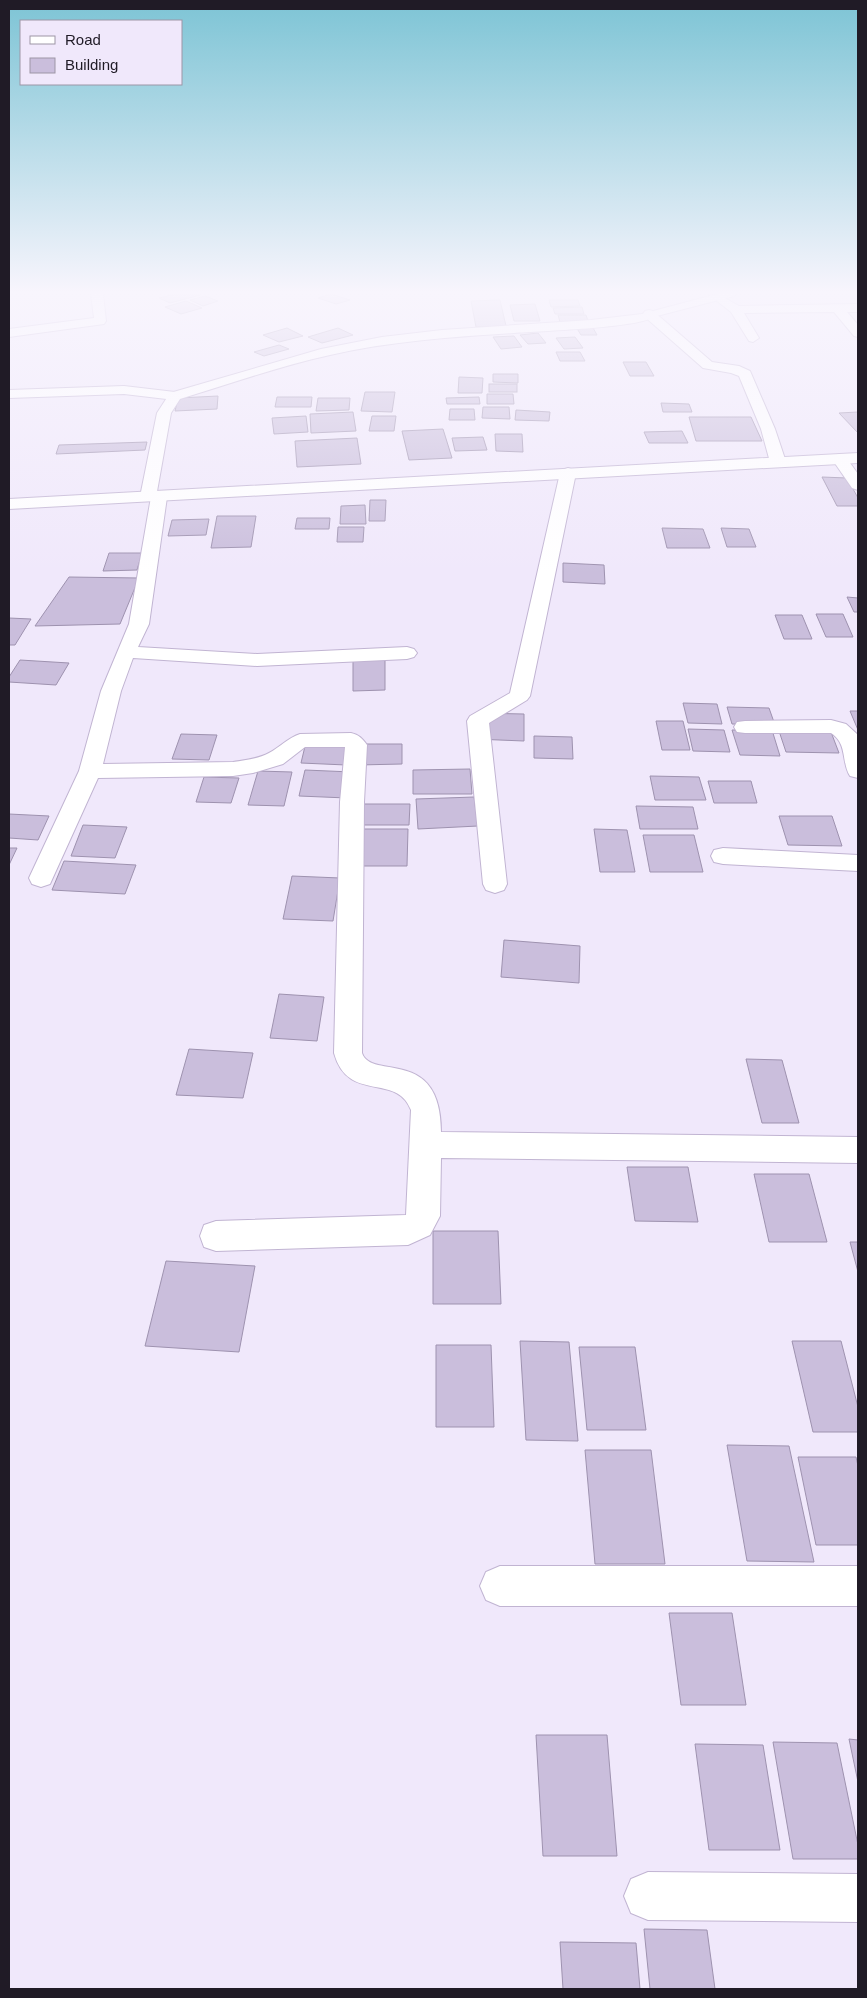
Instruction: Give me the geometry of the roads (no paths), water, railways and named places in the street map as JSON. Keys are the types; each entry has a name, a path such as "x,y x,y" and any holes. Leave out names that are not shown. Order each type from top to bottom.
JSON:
{"main road":[{"path":"9,394 124,390 175,396 205,387"},
{"path":"751,387 768,429 778,462"},
{"path":"41,878 90,771 111,691 139,624 164,413 175,396"},
{"path":"9,504 568,472 858,458"},
{"path":"840,459 858,486"},
{"path":"495,884 478,721 520,696 568,472"},
{"path":"126,652 257,660 407,652"},
{"path":"745,727 832,726 840,728 848,733 858,771"},
{"path":"90,771 233,769 253,766 275,759 300,741 307,739 354,742 356,745 352,802 348,1052 352,1064 361,1071 402,1081 416,1088 424,1097 426,1110 424,1216 418,1226 408,1230 216,1236"},
{"path":"723,856 858,864"},
{"path":"426,1145 858,1150"},
{"path":"500,1586 858,1586"},
{"path":"648,1896 858,1898"}]}
